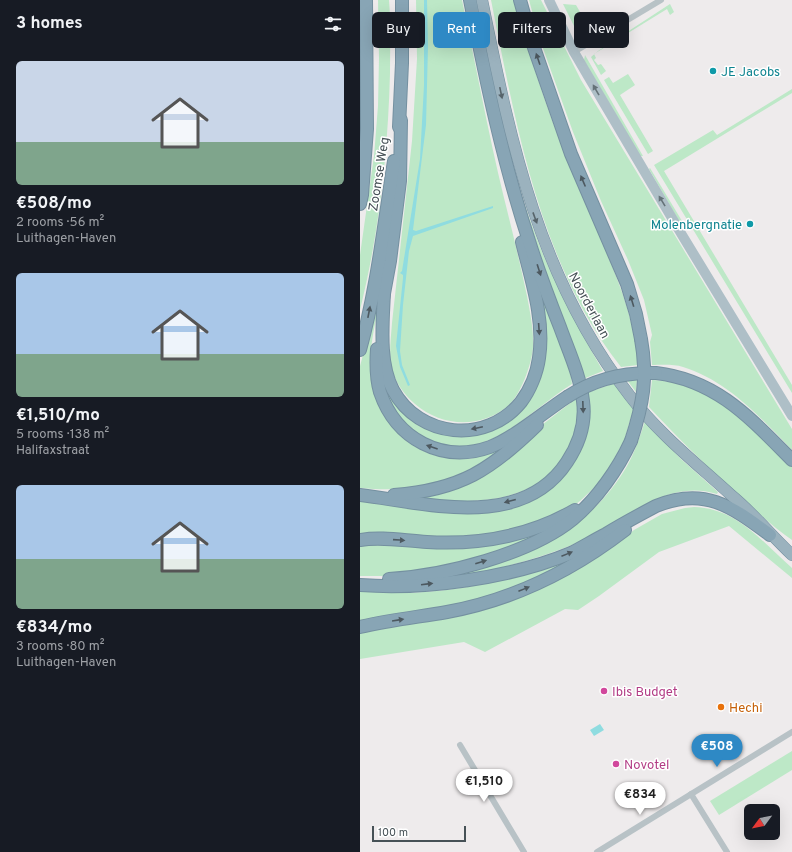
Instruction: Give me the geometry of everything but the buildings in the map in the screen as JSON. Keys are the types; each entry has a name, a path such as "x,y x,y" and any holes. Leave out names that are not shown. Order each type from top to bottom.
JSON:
{"highway":[{"name":"Zoomse Weg","path":"360,204 367,129 366,0"},
{"name":"Zoomse Weg","path":"360,350 367,325 378,269 401,120 402,0"},
{"path":"360,495 446,508 476,507 508,502 529,496 548,484 563,468 575,449 582,429 584,410 579,379 542,281 503,153 480,54 470,0"},
{"name":"Noorderlaan","path":"482,0 506,113 517,159 531,206 562,286 583,326 630,397 650,420 689,459 746,509 770,535 792,555"},
{"path":"360,579 404,578 433,574 472,565 505,554 536,541 565,525 579,514 615,470 631,441 639,417 645,380 644,356 636,314 627,284 571,154 520,0"},
{"path":"401,120 400,181 390,261 379,322 376,356 378,382 386,406 402,430 427,446 446,451 464,452 482,449 505,439 567,397 590,384 608,378 635,373 671,375 687,379 710,389 737,407 792,460"},
{"path":"360,153 367,129"},
{"path":"384,291 383,332 387,372 393,389 412,413 435,426 453,430 464,430 492,424 508,414 521,402 535,374 539,359 540,331 535,295 506,179 503,153"},
{"path":"376,497 428,492 454,484 480,472 507,453 567,397"},
{"path":"360,540 383,539 448,543 470,542 502,537 527,531 555,520 579,508 594,497"},
{"path":"360,585 382,587 409,586 453,582 504,573 571,553 669,501 686,498 705,499 732,508 770,535"},
{"path":"360,627 460,609 489,602 529,588 590,555 628,528 642,514"}],"main road":[{"path":"549,0 574,52 665,208 792,416"}],"street":[{"path":"574,52 661,0"},
{"path":"597,852 792,732"},
{"path":"460,745 524,852"},
{"path":"691,794 727,852"}],"green space":[{"path":"378,0 389,0 390,12 378,12"},
{"path":"416,0 462,0 465,12 433,12 433,48 472,48 532,322 532,355 525,379 513,401 497,413 485,419 473,422 449,421 426,412 403,392 394,377 391,366 390,350 392,323 412,141 417,48 425,48 425,12 416,12"},
{"path":"491,0 514,0 518,12 498,12 498,35"},
{"path":"529,0 541,0 547,12 532,12"},
{"path":"563,4 576,5 580,12 574,12 574,26"},
{"path":"670,4 674,12 670,15 667,9 629,33 629,31"},
{"path":"379,48 390,48 389,103 385,163 372,252 360,310 360,255 374,156 378,106"},
{"path":"500,48 528,48 552,120 624,297 633,330 638,365 621,367 593,327 570,284 551,239 535,192 510,96"},
{"path":"543,48 565,48 581,80 792,429 792,450 742,401 715,381 683,367 652,365 650,342 652,335 644,300 573,132"},
{"path":"594,54 596,58 594,60 598,65 601,64 606,71 601,75 591,57"},
{"path":"585,55 643,156 640,156 584,60"},
{"path":"628,74 635,85 620,95 653,151 648,154 604,80 609,77 613,83"},
{"path":"490,81 493,81 505,137"},
{"path":"792,89 792,93 664,171 792,385 792,393 654,165 713,130 717,135"},
{"path":"510,156 527,212 556,284 603,371 583,379 536,256"},
{"path":"650,168 682,221 679,221 649,169"},
{"path":"535,276 570,370 572,384 502,434 484,442 465,446 444,445 414,431 401,419 391,403 383,377 428,427 491,428 537,376"},
{"path":"380,292 382,292 375,324 370,366 374,393 390,424 401,436 414,446 445,458 463,459 479,457 503,447 504,448 469,470 436,483 400,489 360,488 360,366"},
{"path":"637,379 636,392 627,380"},
{"path":"652,380 673,383 693,389 712,398 746,423 792,467 792,540 727,485 687,447 649,407"},
{"path":"615,383 634,407 624,441 599,483 580,501 565,512 519,529 457,539 360,536 360,501 496,509 564,472 586,393"},
{"path":"578,397 574,431 564,457 547,477 526,490 500,498 472,501 413,497 441,492 538,428"},
{"path":"645,421 681,459 718,492 717,494 699,491 681,491 665,496 648,503 602,531 571,545 523,562 457,576 457,574 483,568 531,550 554,538 595,508 612,488 630,461"},
{"path":"694,507 723,513 748,528 792,568 792,578 729,526 659,552 578,610 565,609 485,652 464,642 360,659 360,633 461,615 502,604 547,586 571,573 602,554 634,530 662,514"},
{"path":"551,527 529,541 463,563 385,576 360,576 360,545 376,544 441,549 474,547 522,538"},
{"path":"570,559 573,563 482,601 360,623 360,590 400,593 465,588 507,579"},
{"path":"792,751 792,770 719,815 710,801"}],"water":[{"path":"424,0 427,0 428,46 426,125 413,230 416,231 493,206 493,208 413,236 409,251 400,351 402,365 410,385 408,386 400,367 396,346 403,278 403,275 400,273 402,271 420,159 424,85"},
{"path":"600,724 604,730 594,736 590,730"}],"place":[{"name":"JE Jacobs","path":"713,71"},
{"name":"Molenbergnatie","path":"750,224"},
{"name":"Ibis Budget","path":"604,691"},
{"name":"Hechi","path":"721,707"},
{"name":"Novotel","path":"616,764"}]}
